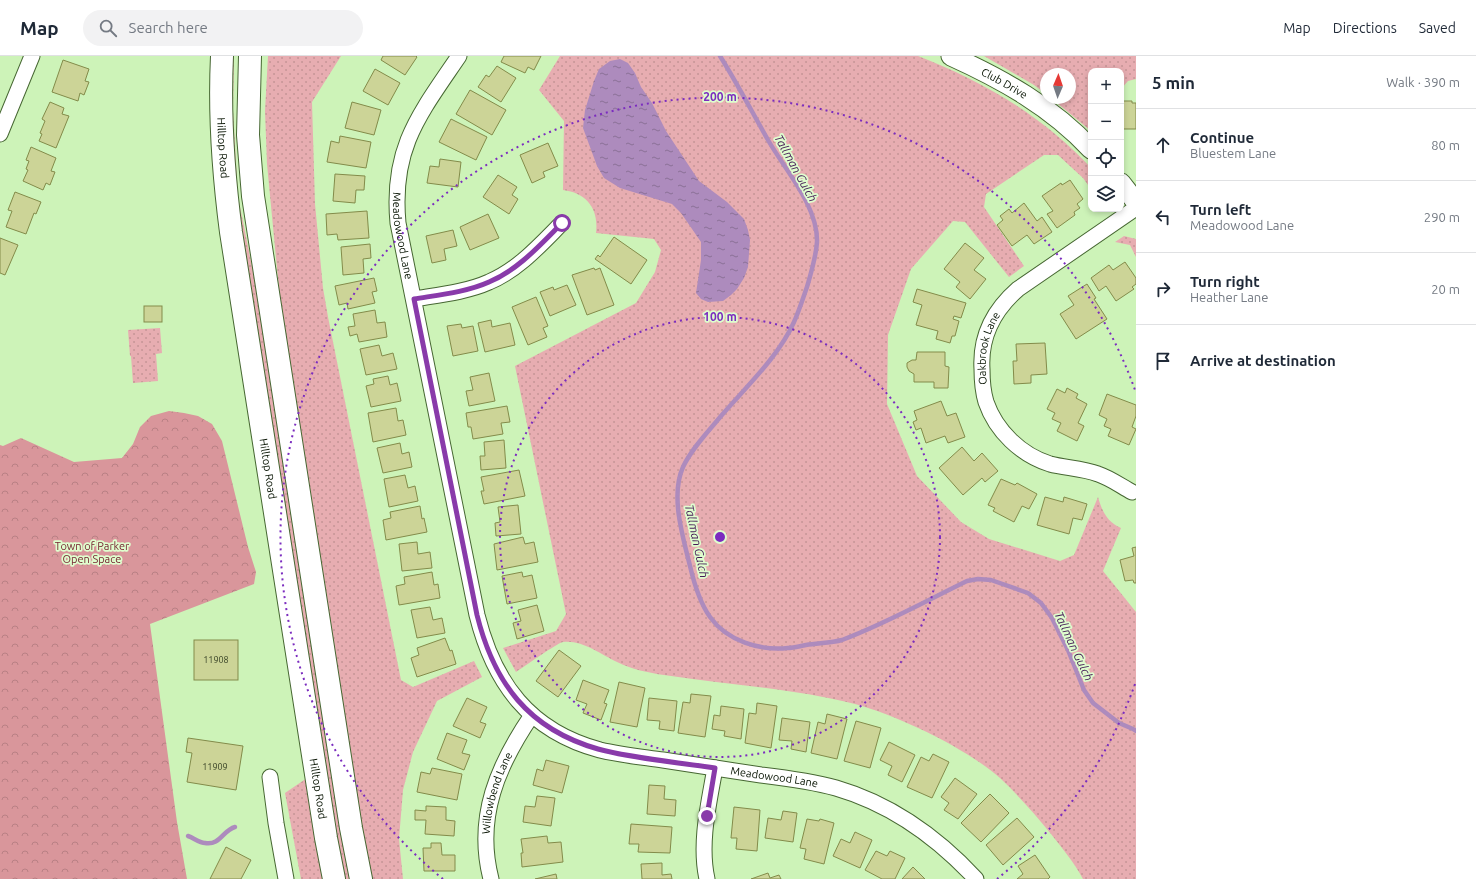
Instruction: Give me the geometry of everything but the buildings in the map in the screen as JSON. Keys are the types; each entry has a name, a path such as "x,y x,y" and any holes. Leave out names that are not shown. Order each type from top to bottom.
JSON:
{"main road":[{"name":"Hilltop Road","path":"222,56 221,146 230,225 326,838 334,879"},
{"path":"250,56 248,135 253,196 351,828 361,879"}],"street":[{"path":"0,134 32,56"},
{"name":"Meadowood Lane","path":"459,56 417,120 405,148 398,175 396,197 398,223 445,459 482,634 497,671 513,694 532,715 565,736 599,749 622,754 812,782 859,796 917,826 943,846 976,879"},
{"name":"Club Drive","path":"951,56 992,75 1034,100 1076,134 1088,146"},
{"path":"1124,187 1136,202"},
{"name":"Oakbrook Lane","path":"1132,492 1099,474 1049,463 1039,459 1028,454 1010,440 992,416 986,402 982,384 981,364 982,351 989,327 994,316 1009,298 1024,285 1136,208"},
{"path":"414,299 462,290 488,283 511,270 562,223"},
{"name":"Willowbend Lane","path":"492,879 487,842 490,801 496,781 508,754 532,715"},
{"path":"707,879 704,848 707,816 715,768"},
{"path":"270,777 276,824 286,879"}],"shaded area":[{"path":"232,56 234,56 233,110 238,197 263,321 351,879 342,879 236,203 230,86"},
{"path":"268,56 341,56 312,102 315,204 323,288 401,680 413,687 474,661 482,677 437,701 413,752 403,790 399,839 403,879 371,879 367,865 281,310 267,164 265,111"},
{"path":"560,56 918,56 966,77 1011,102 1053,132 1088,165 1088,185 1083,178 1058,155 1044,155 986,194 984,207 1024,266 1009,277 965,222 953,221 911,269 888,335 887,404 917,476 961,522 989,539 1060,561 1074,555 1098,497 1106,516 1112,523 1121,528 1103,571 1136,612 1136,879 1083,879 1064,850 1033,812 1000,778 969,755 931,734 872,709 808,694 646,672 622,664 584,645 570,642 560,643 516,672 503,648 556,631 566,614 515,366 636,303 655,272 661,250 654,239 596,233 595,217 590,204 579,195 563,190 564,121 539,90"},
{"path":"984,56 1136,56 1136,79 1128,81 1124,86 1124,68 1088,68 1088,129 1058,104 1076,104 1076,68 1040,68 1040,90"},
{"path":"1124,236 1136,239 1136,257 1130,245 1115,242"},
{"path":"160,328 162,353 156,354 158,381 133,383 128,330"},
{"path":"307,778 325,879 301,879 285,793"}],"green space":[{"name":"Town of Parker Open Space","path":"169,411 198,416 212,424 222,441 248,547 256,572 254,584 150,624 177,822 187,879 0,879 0,445 3,446 21,438 74,462 122,458 133,444 140,427 151,416"}],"water":[{"path":"620,59 628,63 635,73 641,87 652,103 666,131 699,181 727,202 744,219 750,240 748,267 744,278 737,289 723,301 708,302 701,299 696,293 701,260 701,242 681,213 672,204 620,188 604,178 597,166 583,128 585,110 599,69 610,61"}],"waterway":[{"name":"Tallman Gulch","path":"720,56 775,152 806,202 816,229 817,242 807,287 788,335 771,359 696,447 683,467 679,478 678,503 681,530 695,586 706,611 717,625 725,632 745,643 766,648 792,648 842,640 890,620 967,581 978,579 991,580 1028,593 1041,603 1052,618 1068,650 1084,690 1093,703 1119,723 1136,731"},
{"path":"188,836 203,843 210,843 218,840 227,831 235,827"}],"route":[{"path":"562,223 511,270 488,283 476,287 414,299 440,436 477,615 486,646 497,671 505,684 532,715 552,729 587,746 611,752 715,768 707,816"}]}
